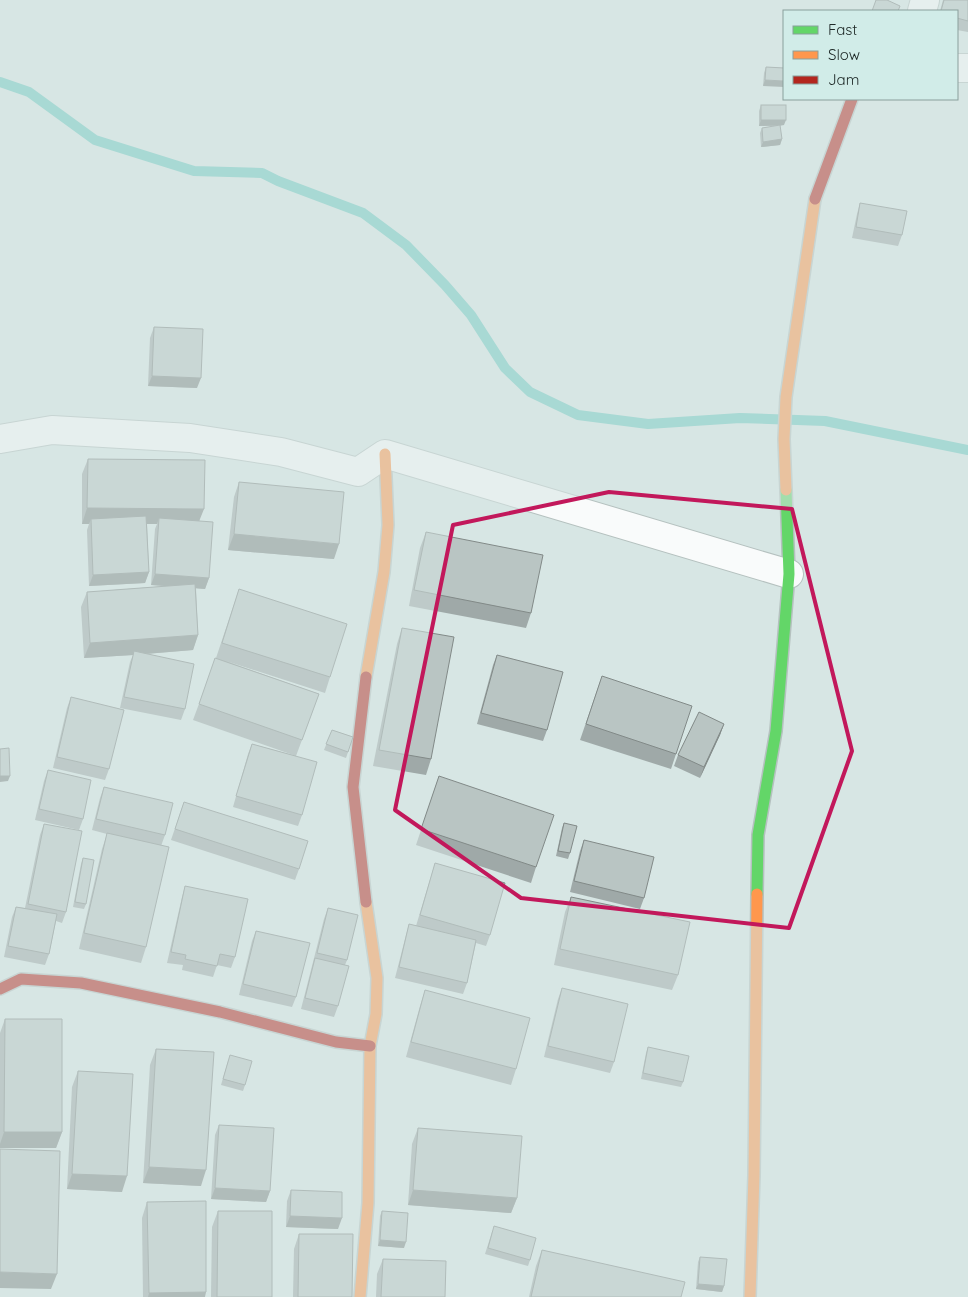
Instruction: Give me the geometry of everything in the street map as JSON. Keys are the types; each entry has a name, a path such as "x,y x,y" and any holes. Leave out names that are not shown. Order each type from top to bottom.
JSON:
{"street":[{"path":"750,1297 754,1175 758,835 776,731 789,574 784,439 786,397 816,195 852,100"},
{"path":"0,439 52,430 190,438 281,452 358,472 385,454"},
{"path":"385,454 789,574"},
{"path":"360,1297 368,1203 370,1046 376,1014 377,978 358,846 353,787 368,658 384,572 388,525 385,454"},
{"path":"0,989 20,979 81,983 220,1012 336,1042 370,1046"}],"highlighted area":[{"path":"609,492 792,509 852,751 789,928 521,898 395,810 453,525"}],"building":[{"path":"876,0 887,0 900,6 898,10 872,10"},
{"path":"944,0 968,0 968,21 958,18 958,10 941,10"},
{"path":"766,67 783,68 783,81 765,80"},
{"path":"761,105 786,105 786,120 761,120"},
{"path":"780,125 782,139 763,142 762,128"},
{"path":"860,203 907,211 902,235 856,227"},
{"path":"154,327 203,329 201,378 152,376"},
{"path":"88,459 205,460 204,509 87,508"},
{"path":"239,482 344,492 339,544 234,534"},
{"path":"146,516 149,572 93,575 91,519"},
{"path":"159,518 213,522 209,578 155,574"},
{"path":"426,532 543,555 531,613 414,590"},
{"path":"195,584 198,635 90,643 87,592"},
{"path":"239,589 347,624 330,677 222,643"},
{"path":"402,628 454,637 431,759 379,750"},
{"path":"134,651 194,664 185,709 124,697"},
{"path":"497,655 563,672 547,730 481,713"},
{"path":"215,658 319,694 302,740 199,704"},
{"path":"602,676 692,706 676,754 586,724"},
{"path":"71,697 124,710 109,769 57,757"},
{"path":"699,712 724,724 704,767 678,755"},
{"path":"332,730 353,737 348,752 326,744"},
{"path":"252,744 317,762 302,815 236,796"},
{"path":"9,748 10,776 0,776 0,749"},
{"path":"48,770 91,780 83,819 39,809"},
{"path":"439,776 554,815 536,867 421,829"},
{"path":"104,787 173,803 165,835 96,819"},
{"path":"184,802 308,841 299,869 175,829"},
{"path":"564,823 577,826 570,853 558,851"},
{"path":"44,824 82,831 66,912 28,904"},
{"path":"107,833 169,847 146,947 84,933"},
{"path":"584,840 654,857 644,898 574,881"},
{"path":"83,858 94,860 86,904 75,902"},
{"path":"435,863 505,883 490,935 420,915"},
{"path":"185,886 248,899 235,957 220,954 217,966 185,959 186,955 171,952"},
{"path":"571,897 690,922 678,975 560,949"},
{"path":"16,907 57,914 49,954 8,946"},
{"path":"328,908 358,915 347,960 317,953"},
{"path":"409,924 476,940 467,983 399,967"},
{"path":"256,931 310,943 296,997 243,984"},
{"path":"315,958 349,966 338,1006 305,998"},
{"path":"562,988 628,1004 614,1062 548,1046"},
{"path":"425,990 530,1018 516,1069 411,1042"},
{"path":"5,1019 62,1019 62,1132 4,1132"},
{"path":"648,1047 689,1056 683,1082 643,1073"},
{"path":"156,1049 214,1052 206,1170 149,1167"},
{"path":"230,1055 252,1061 245,1085 223,1079"},
{"path":"78,1071 133,1074 127,1176 72,1174"},
{"path":"219,1125 274,1128 270,1191 215,1188"},
{"path":"418,1128 522,1136 517,1198 413,1190"},
{"path":"0,1149 60,1151 57,1274 0,1272"},
{"path":"291,1190 342,1192 342,1218 290,1216"},
{"path":"206,1201 206,1292 149,1293 147,1202"},
{"path":"218,1211 272,1211 272,1297 217,1297"},
{"path":"382,1211 408,1213 406,1242 380,1240"},
{"path":"494,1226 536,1238 530,1260 488,1248"},
{"path":"299,1234 353,1234 352,1297 298,1297"},
{"path":"542,1250 685,1282 681,1297 531,1297"},
{"path":"700,1257 727,1259 724,1286 698,1284"},
{"path":"383,1259 446,1261 445,1297 381,1297"}],"waterway":[{"path":"0,82 29,92 95,140 194,171 262,173 278,181 363,213 406,245 445,285 471,315 505,368 530,392 578,415 648,424 740,418 825,421 968,450"}],"traffic: fast":[{"path":"757,894 758,835 776,731 789,574 786,490"}],"traffic: slow":[{"path":"786,490 784,439 786,397 815,199"},
{"path":"366,677 384,572 388,525 385,454"},
{"path":"750,1297 754,1175 757,894"},
{"path":"360,1297 368,1203 370,1046 376,1014 377,978 366,902"}],"traffic: jam":[{"path":"815,199 852,100"},
{"path":"366,677 353,787 366,902"},
{"path":"0,989 21,979 81,983 220,1012 336,1042 370,1046"}]}
